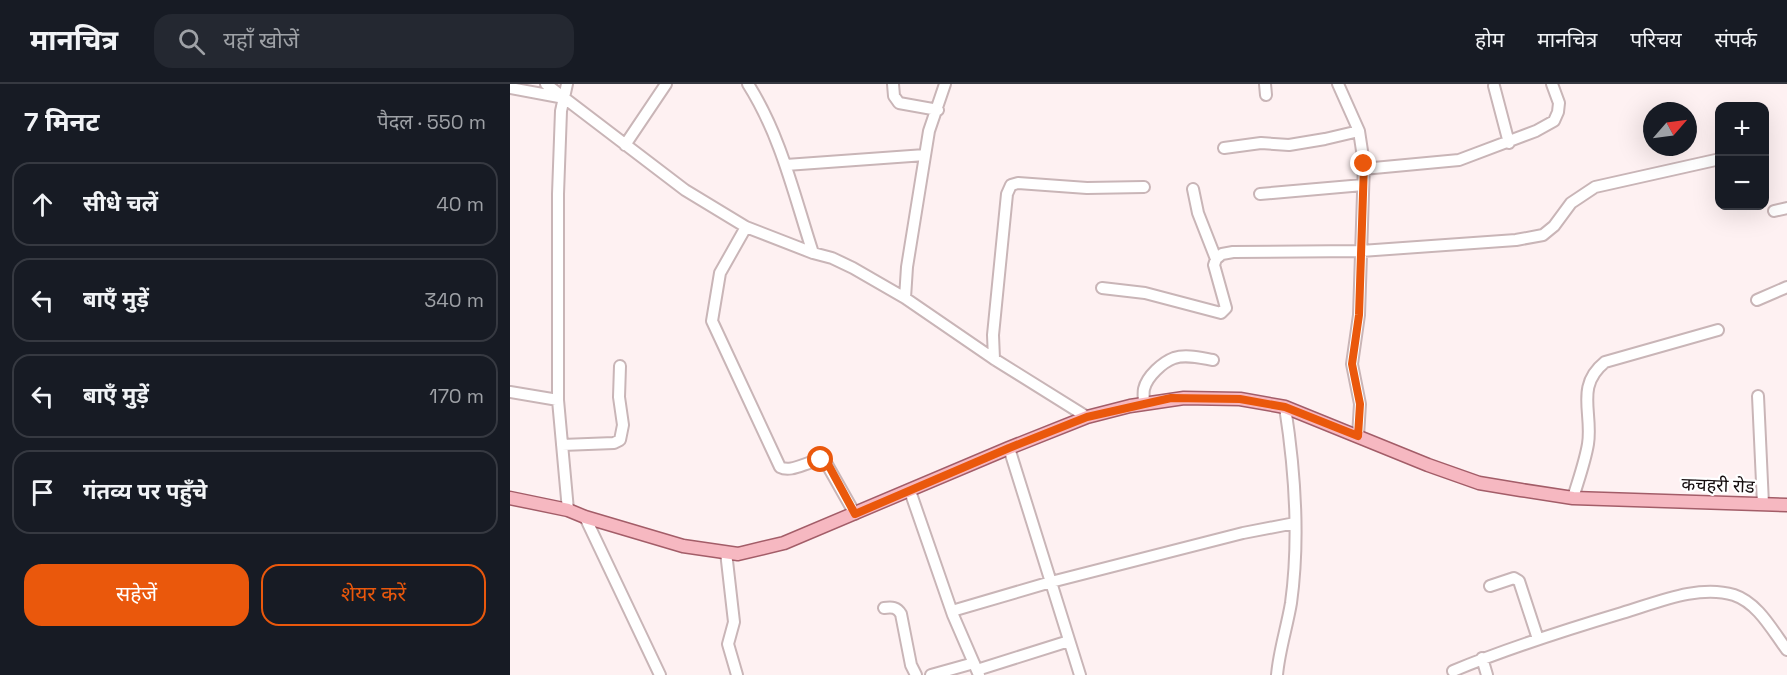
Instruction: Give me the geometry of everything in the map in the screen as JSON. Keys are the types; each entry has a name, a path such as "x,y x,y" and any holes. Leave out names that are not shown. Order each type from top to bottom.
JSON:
{"main road":[{"name":"कचहरी रोड","path":"510,498 568,510 672,543 738,554 784,543 1087,417 1144,404 1184,398 1240,399 1285,407 1420,462 1479,483 1573,498 1787,505"}],"street":[{"path":"546,84 685,190 746,227 832,258 905,298 994,359 1087,417"},
{"path":"567,84 563,97 558,194 558,400 568,510"},
{"path":"626,144 666,84"},
{"path":"748,84 767,118 786,165 813,253"},
{"path":"893,84 894,96 899,103 938,110"},
{"path":"905,298 907,267 929,130 938,110 945,84"},
{"path":"1338,84 1359,131 1364,169 1359,315 1352,364 1360,404 1358,436"},
{"path":"1364,169 1459,160 1536,131 1554,121 1558,112 1559,103 1552,84"},
{"path":"1494,86 1509,143"},
{"path":"510,88 563,97"},
{"path":"1224,148 1261,142 1289,145 1359,131"},
{"path":"786,165 925,155"},
{"path":"1102,288 1145,293 1221,313 1226,308 1214,265 1216,259 1222,255 1233,252 1361,251 1516,240 1543,235 1554,226 1571,203 1595,187 1715,160"},
{"path":"994,359 993,335 1006,204 1011,185 1018,183 1087,188 1144,187"},
{"path":"1260,194 1363,185"},
{"path":"1192,189 1198,213 1216,259"},
{"path":"1774,211 1787,208"},
{"path":"746,227 720,273 711,315 713,327 780,467 788,469 816,460 825,461 855,514"},
{"path":"1757,300 1787,287"},
{"path":"1573,498 1588,444 1587,390 1599,367 1605,362 1719,330"},
{"path":"1144,404 1144,389 1148,381 1164,364 1176,358 1191,357 1213,360"},
{"path":"562,445 614,443 620,440 623,425 620,397 621,366"},
{"path":"510,392 558,400"},
{"path":"1758,396 1762,504"},
{"path":"1276,675 1291,603 1294,576 1294,467 1285,407"},
{"path":"1009,448 1080,675"},
{"path":"910,491 952,611 977,669"},
{"path":"585,517 660,675"},
{"path":"952,611 1051,582 1243,533 1294,523"},
{"path":"726,552 734,622 728,644 737,675"},
{"path":"1490,586 1514,578 1520,581 1538,639"},
{"path":"1453,671 1482,658 1538,639 1690,594 1717,593 1732,595 1747,601 1760,613 1787,650"},
{"path":"884,608 893,607 901,614 911,665 916,675"},
{"path":"931,675 977,669 1069,641"},
{"path":"1482,658 1487,675"}],"route":[{"path":"821,460 829,466 855,514 1087,417 1171,398 1240,399 1285,407 1358,436 1361,415 1352,364 1359,315 1362,267 1361,221 1364,164"}]}
